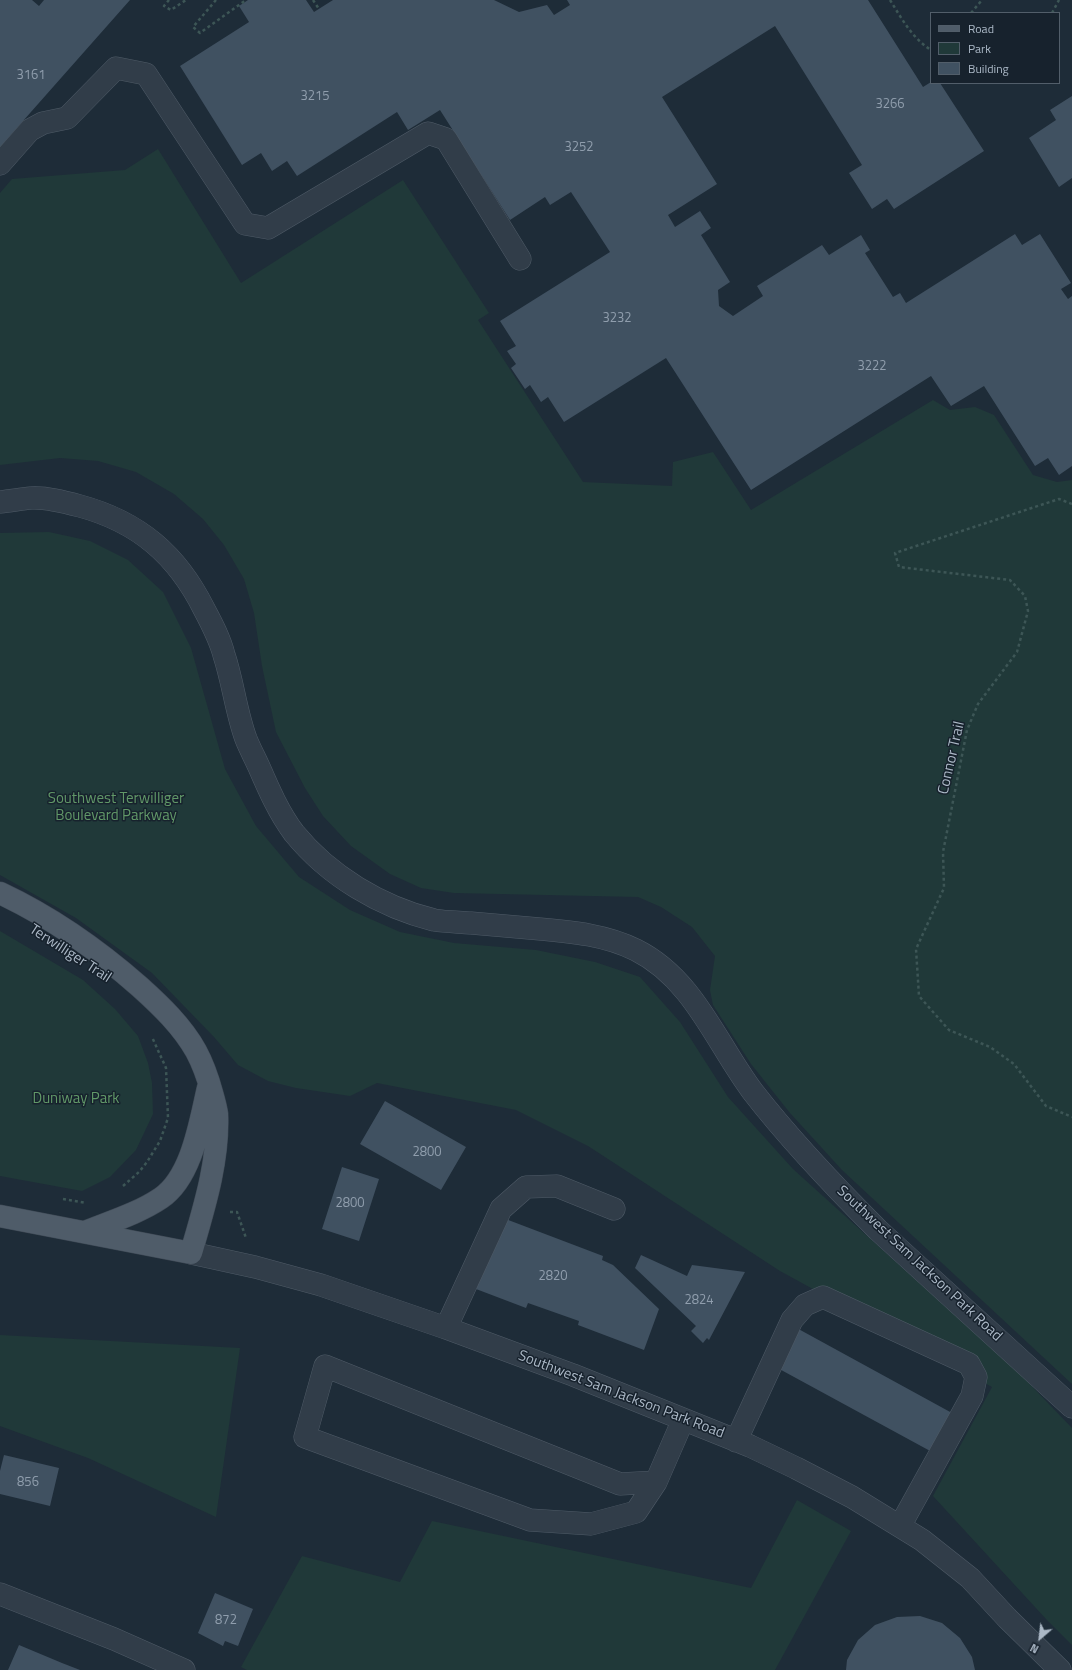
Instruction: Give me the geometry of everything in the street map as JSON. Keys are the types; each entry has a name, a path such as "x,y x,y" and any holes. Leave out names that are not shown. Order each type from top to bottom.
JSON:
{"main road":[{"path":"0,892 27,906 98,952 147,994 168,1015 188,1038 196,1052 209,1083 217,1112 217,1142 211,1178 191,1253 0,1216"},
{"path":"85,1232 161,1199 169,1192 180,1177 190,1157 209,1083"}],"street":[{"path":"0,164 30,130 43,123 67,118 116,68 146,74 246,224 268,228 428,133 446,139 520,259"},
{"name":"Southwest Sam Jackson Park Road","path":"0,502 34,498 69,503 111,516 130,526 154,542 171,559 198,596 214,629 224,654 246,738 274,802 293,832 311,852 366,894 396,908 437,920 584,933 610,940 636,950 657,963 677,980 694,1001 712,1032 752,1091 848,1200 878,1230 1072,1407"},
{"path":"446,1328 501,1209 526,1187 557,1186 614,1209"},
{"name":"Southwest Sam Jackson Park Road","path":"191,1253 255,1267 321,1285 446,1328 573,1375 736,1441 796,1468 852,1497 922,1540 970,1578 1007,1618 1060,1670"},
{"path":"736,1441 792,1320 806,1305 823,1297 969,1364 976,1377 972,1396 900,1526"},
{"path":"656,1482 620,1484 325,1366 304,1437 530,1520 591,1524 636,1512 656,1482 683,1420"},
{"path":"0,1594 114,1639 184,1670"}],"path":[{"path":"169,0 164,6 171,10 186,0"},
{"path":"216,0 193,27 200,32 246,0"},
{"path":"313,0 319,9"},
{"path":"890,0 904,23 921,44 930,49"},
{"path":"972,12 982,0"},
{"path":"1053,12 1059,0"},
{"name":"Connor Trail","path":"1072,504 1059,499 895,553 899,567 1010,580 1025,596 1028,611 1017,652 978,704 967,730 943,852 944,888 916,949 919,996 948,1030 990,1047 1014,1064 1046,1106 1072,1117"},
{"path":"119,1189 139,1172 147,1162 160,1141 168,1118 166,1068 151,1036"},
{"path":"61,1199 87,1203"}],"green space":[{"path":"158,149 241,283 403,180 489,313 478,320 583,482 672,486 673,462 713,452 751,510 933,400 950,410 975,407 994,415 1033,475 1057,482 1072,480 1072,1384 842,1170 790,1113 751,1064 713,1005 710,990 715,956 692,927 661,907 638,897 454,893 421,888 390,874 351,846 323,816 305,788 276,732 262,666 254,613 244,579 224,545 203,519 174,494 136,472 98,461 60,458 0,465 0,193 12,179 125,170"},
{"name":"Southwest Terwilliger Boulevard Parkway","path":"49,532 90,541 128,560 163,592 191,648 225,769 256,826 299,877 350,910 400,932 454,943 536,950 595,962 640,977 680,1022 728,1097 793,1169 1020,1374 1072,1428 1072,1645 1046,1619 933,1496 992,1387 780,1271 588,1146 516,1110 377,1083 350,1096 296,1088 268,1081 238,1065 214,1037 152,973 76,918 0,875 0,533"},
{"name":"Duniway Park","path":"0,931 83,980 115,1009 138,1036 148,1063 152,1083 153,1114 136,1150 110,1177 82,1191 0,1176"},
{"path":"0,1335 240,1348 216,1517 88,1458 0,1426"},
{"path":"797,1500 851,1531 775,1670 247,1670 241,1667 302,1556 400,1582 432,1521 751,1588"}],"building":[{"path":"0,0 32,0 39,6 44,0 130,0 0,147"},
{"path":"248,0 306,0 314,12 333,0 494,0 519,12 547,5 554,15 570,5 567,0 868,0 923,87 930,83 930,84 941,84 984,151 894,209 887,199 872,209 849,173 862,165 775,26 662,97 717,184 668,215 675,227 700,211 711,228 701,235 730,282 718,290 719,306 733,316 763,296 757,286 822,245 829,255 861,235 870,250 865,253 893,297 900,293 906,303 1015,234 1022,245 1040,234 1071,283 1061,289 1068,299 1072,296 1072,466 1059,475 1048,458 1035,466 984,386 951,406 931,376 751,490 666,358 564,422 548,397 541,402 530,385 525,389 511,368 516,364 507,351 516,346 500,321 610,252 571,192 550,205 545,197 510,220 440,110 408,130 397,112 297,176 287,161 272,171 261,153 242,165 180,66 249,22 239,6"},
{"path":"1072,96 1072,178 1059,187 1029,138 1056,120 1050,110"},
{"path":"385,1101 466,1147 441,1190 360,1144"},
{"path":"342,1167 379,1179 359,1241 322,1229"},
{"path":"503,1218 603,1256 602,1260 613,1265 659,1309 644,1350 578,1325 579,1321 528,1303 526,1308 476,1289"},
{"path":"641,1255 687,1276 692,1265 745,1272 709,1340 707,1338 703,1343 691,1331 696,1326 635,1268"},
{"path":"793,1326 952,1413 932,1452 772,1365"},
{"path":"4,1455 59,1468 50,1506 0,1494 0,1471"},
{"path":"215,1593 253,1609 238,1646 225,1641 223,1646 198,1633"},
{"path":"920,1616 942,1623 960,1638 972,1657 975,1670 846,1670 847,1660 858,1640 875,1625 897,1617"},
{"path":"19,1645 62,1663 80,1670 8,1670"}]}
